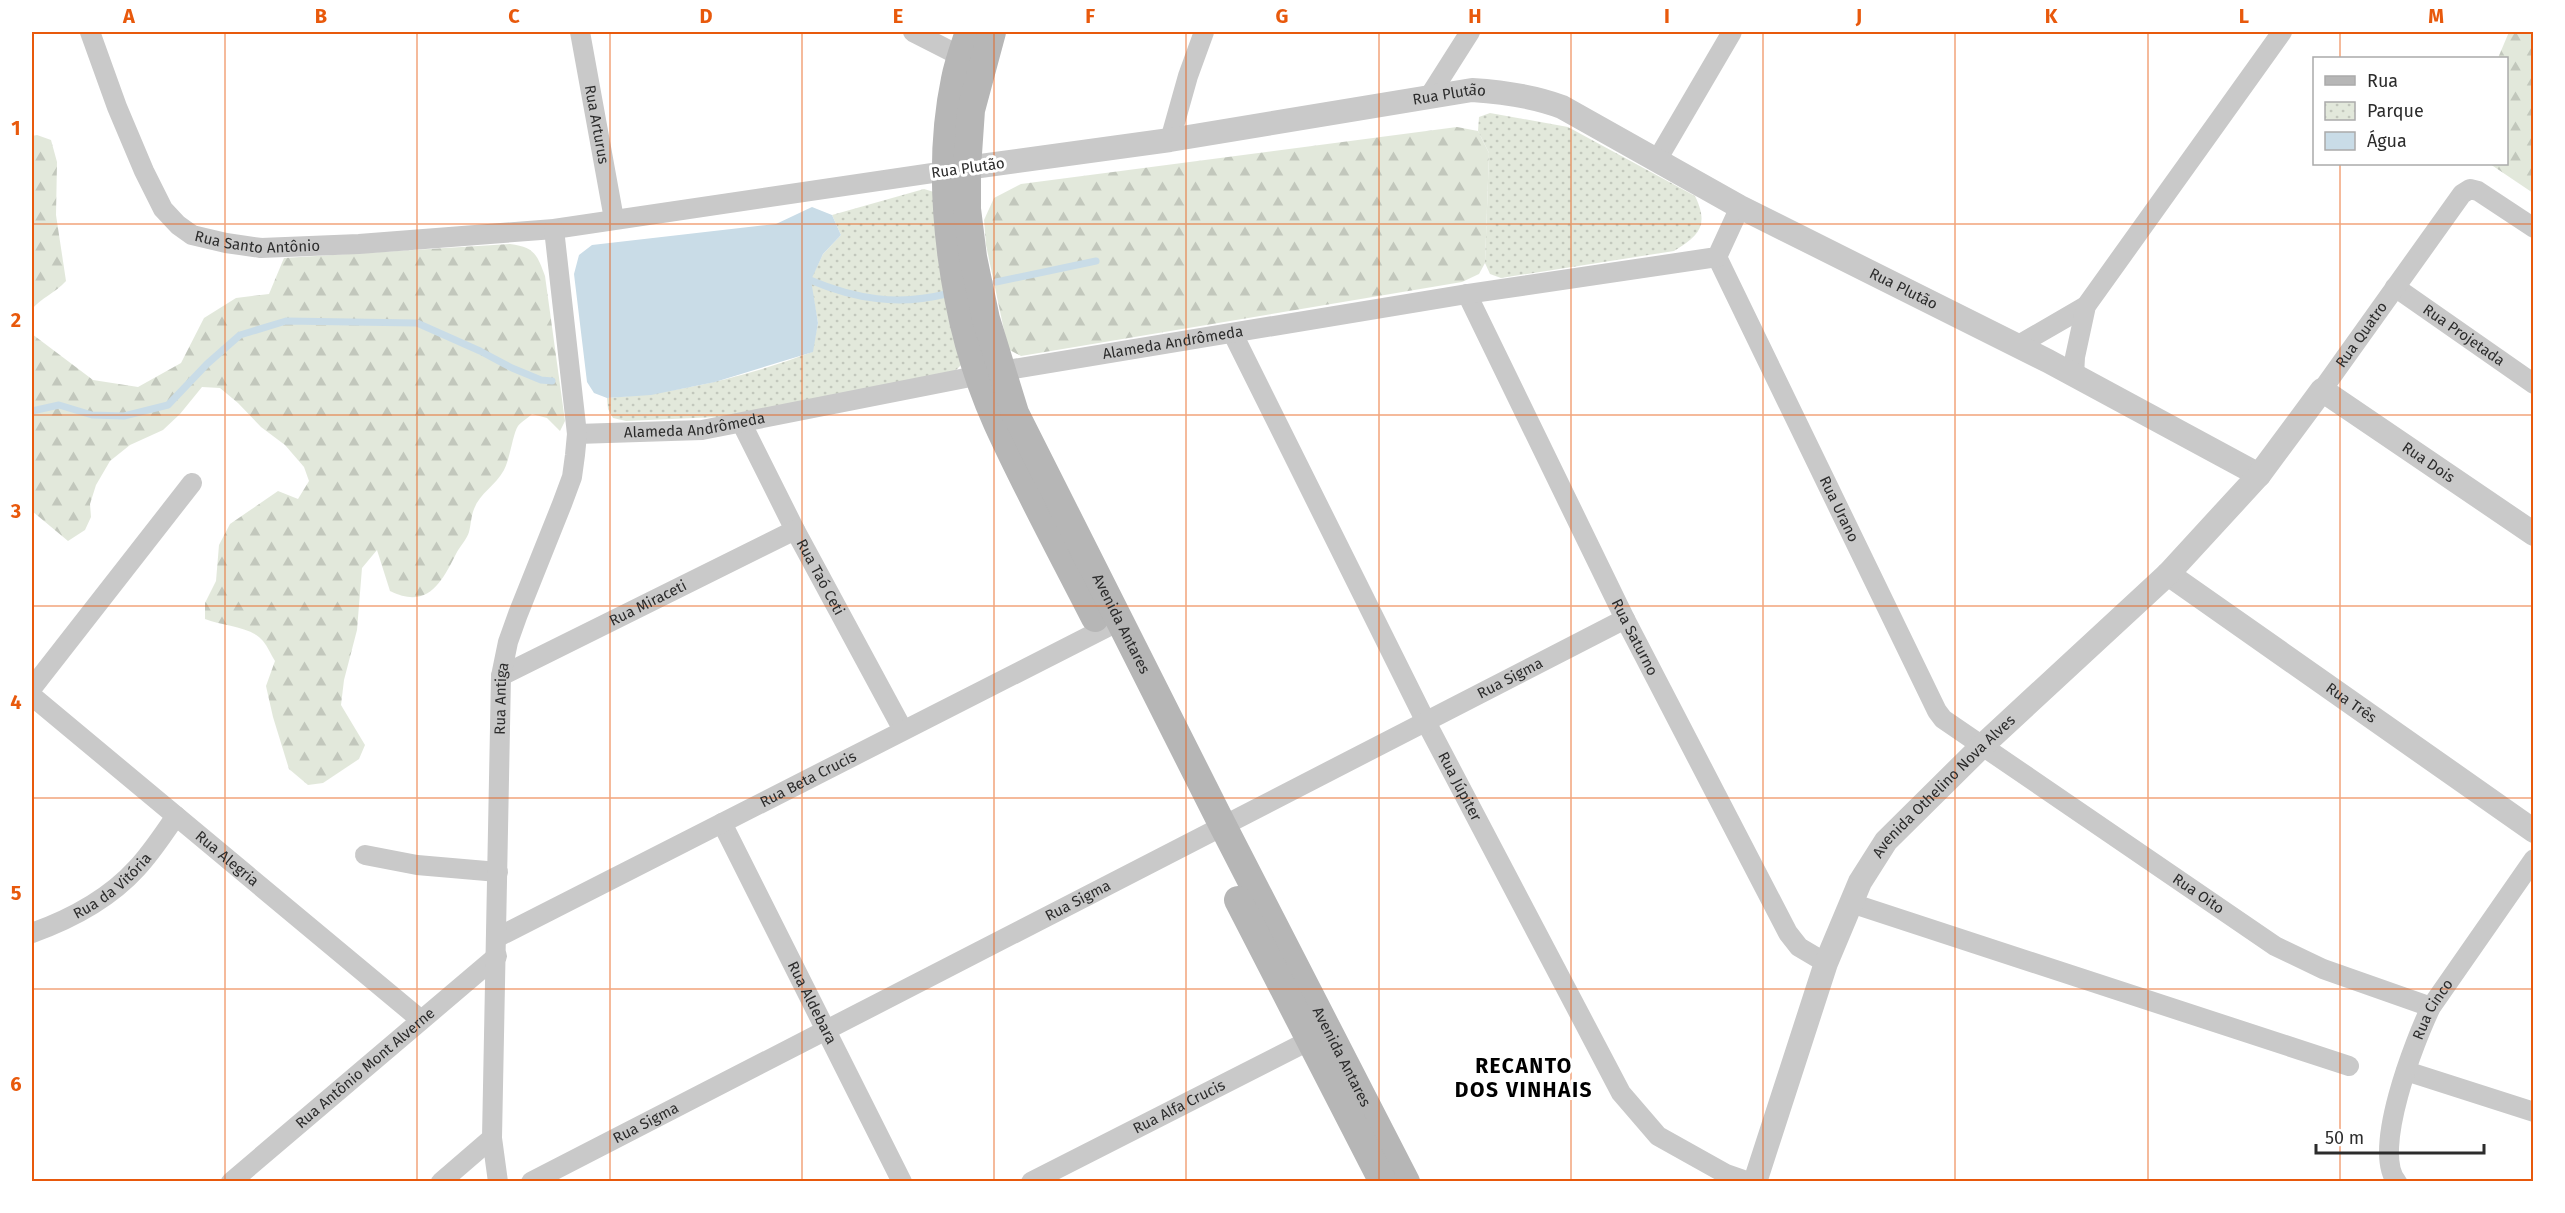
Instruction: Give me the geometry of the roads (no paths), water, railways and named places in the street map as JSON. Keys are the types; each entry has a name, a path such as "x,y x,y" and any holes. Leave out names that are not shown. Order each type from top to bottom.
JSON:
{"main road":[{"name":"Avenida Antares","path":"992,32 970,51 949,118 956,170 954,273 966,331 990,373 996,421 1110,625 1318,1035 1383,1182"},
{"name":"Avenida Antares","path":"1318,1035 1406,1182"}],"street":[{"name":"Rua Santo Antônio","path":"90,32 117,106 144,171 163,209 178,225 192,235 261,248 451,239 554,229"},
{"name":"Rua Arturus","path":"580,32 614,219"},
{"path":"913,32 970,51"},
{"path":"1170,140 1188,76 1204,32"},
{"path":"1430,95 1470,32"},
{"path":"1657,160 1732,32"},
{"path":"2074,376 2075,357 2086,306 2282,32"},
{"name":"Rua Plutão","path":"554,229 1170,140 1430,95 1472,90 1505,93 1562,107 1740,207 2017,346 2259,475"},
{"name":"Rua Quatro","path":"2259,475 2462,194 2470,189 2478,191 2534,228"},
{"path":"1717,257 1740,207"},
{"name":"Rua Antiga","path":"498,1182 492,1138 501,676 508,642 572,477 577,434 554,229"},
{"name":"Alameda Andrômeda","path":"577,434 702,430 742,424 990,373 1467,294 1717,257"},
{"name":"Rua Urano","path":"1717,257 1937,711 1952,727 1982,746"},
{"name":"Rua Projetada","path":"2395,287 2534,384"},
{"name":"Rua Saturno","path":"1467,294 1625,619 1788,933 1799,947 1826,963"},
{"path":"2017,346 2086,306"},
{"name":"Rua Júpiter","path":"1233,334 1426,722 1621,1093 1659,1136 1726,1174 1749,1182"},
{"name":"Rua Dois","path":"2322,390 2534,534"},
{"name":"Rua Taó Ceti","path":"742,424 795,530 903,730"},
{"name":"Avenida Othelino Nova Alves","path":"1755,1182 1826,963 1864,875 1886,841 1903,821 2168,573 2259,475"},
{"path":"32,688 192,483"},
{"name":"Rua Miraceti","path":"501,676 795,530"},
{"name":"Rua Três","path":"2168,573 2534,831"},
{"name":"Rua Sigma","path":"531,1182 1625,619"},
{"name":"Rua Beta Crucis","path":"497,947 722,823 1110,625"},
{"name":"Rua Alegria","path":"32,696 421,1020"},
{"name":"Rua Oito","path":"1982,746 2275,946 2323,969 2431,1007"},
{"name":"Rua da Vitória","path":"32,933 78,914 109,895 138,868 176,816"},
{"name":"Rua Aldebara","path":"722,823 902,1182"},
{"path":"364,855 417,865 498,872"},
{"name":"Rua Cinco","path":"2397,1182 2391,1176 2388,1162 2389,1136 2406,1071 2431,1007 2534,859"},
{"path":"1851,903 2349,1066"},
{"name":"Rua Antônio Mont Alverne","path":"231,1182 421,1020 497,947"},
{"name":"Rua Alfa Crucis","path":"1031,1182 1318,1035"},
{"path":"2406,1071 2534,1112"},
{"path":"441,1182 492,1138"}],"water":[{"path":"812,207 832,215 841,235 823,254 811,280 818,323 813,352 715,382 651,395 607,398 594,393 587,382 574,274 579,255 592,245 776,224"}],"waterway":[{"path":"996,282 1096,261"},
{"path":"810,280 843,292 877,299 911,300 946,294"},
{"path":"32,411 59,405 92,415 124,416 168,405 207,364 240,335 286,321 417,323 512,368 541,380 552,381"}],"district":[{"name":"RECANTO DOS VINHAIS","path":"1524,1078"}]}
